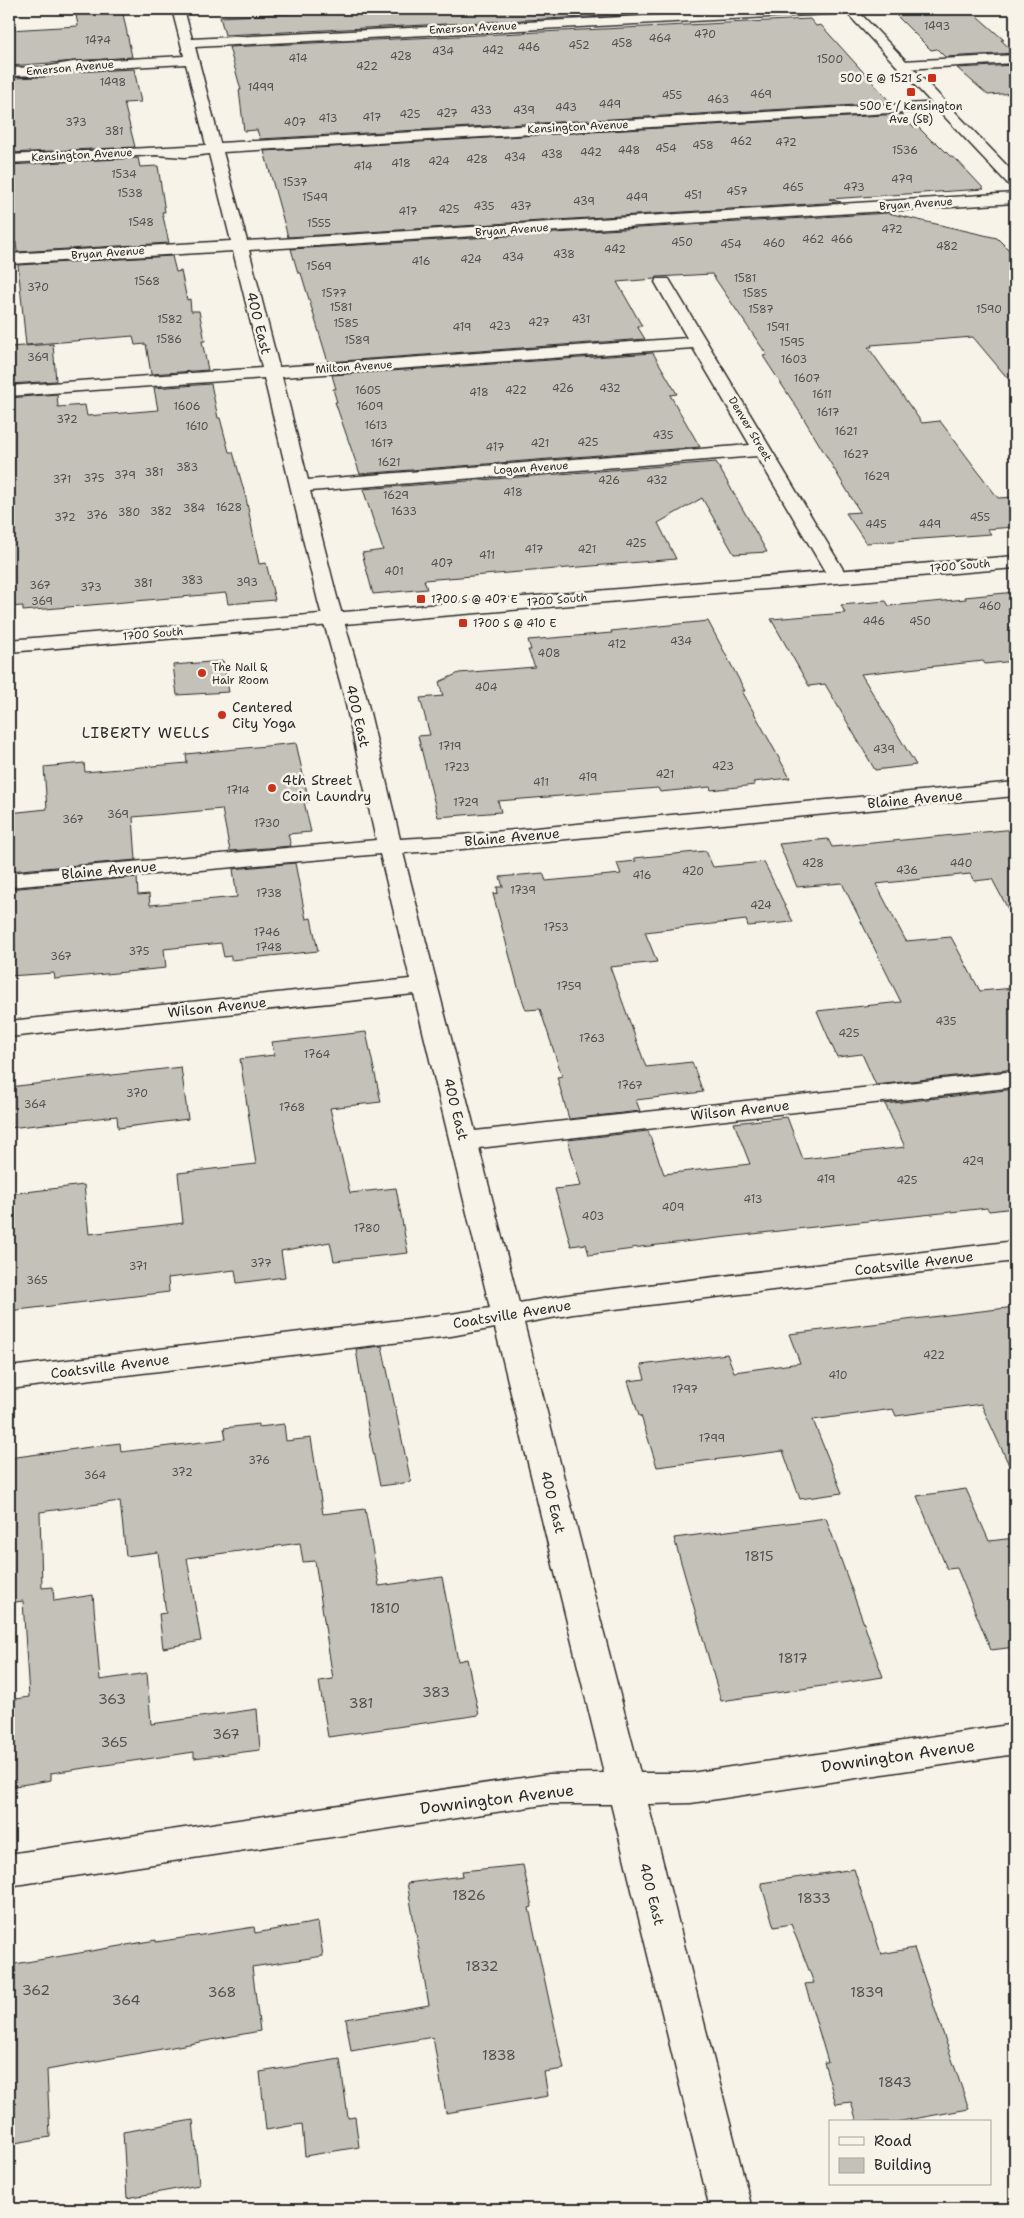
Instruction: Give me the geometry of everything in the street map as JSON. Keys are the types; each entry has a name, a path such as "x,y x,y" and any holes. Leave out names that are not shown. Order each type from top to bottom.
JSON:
{"street":[{"name":"400 East","path":"178,9 333,619 355,696 362,733 390,847 731,2209"},
{"name":"Emerson Avenue","path":"187,43 849,9"},
{"path":"849,9 1015,183"},
{"path":"903,65 1015,59"},
{"name":"Emerson Avenue","path":"9,72 44,71 74,66 191,60"},
{"name":"Kensington Avenue","path":"9,159 156,151 197,152 214,148 942,106"},
{"name":"Bryan Avenue","path":"9,259 1015,198"},
{"name":"Denver Street","path":"664,282 837,576"},
{"name":"Milton Avenue","path":"9,391 699,342"},
{"name":"Logan Avenue","path":"300,486 762,450"},
{"name":"1700 South","path":"9,646 1015,562"},
{"name":"Blaine Avenue","path":"9,880 339,849 452,843 1015,789"},
{"name":"Wilson Avenue","path":"9,1029 425,985"},
{"name":"Wilson Avenue","path":"464,1141 1015,1079"},
{"name":"Coatsville Avenue","path":"9,1378 508,1317 573,1304 1015,1251"},
{"name":"Downington Avenue","path":"9,1870 549,1789 691,1788 1015,1739"}],"building":[{"path":"75,9 122,9 132,57 9,66 9,30 78,26"},
{"path":"333,9 705,9 705,11 225,35 220,17 334,11"},
{"path":"890,9 969,9 1004,40 1001,40 1015,53 945,57 937,49 931,50"},
{"path":"810,19 816,26 821,25 891,103 260,139 257,130 244,131 239,90 241,90 229,47"},
{"path":"1015,65 1015,93 988,95 957,68"},
{"path":"134,69 141,102 124,103 135,147 9,153 9,78 44,77 73,72"},
{"path":"901,114 913,127 918,127 933,142 936,142 950,156 957,160 984,189 829,199 841,202 288,237 264,151"},
{"path":"138,158 140,167 158,166 165,212 162,212 169,243 17,252 16,242 9,242 9,165"},
{"path":"888,213 997,238 1015,256 1015,387 973,337 871,345 872,347 868,347 922,423 940,421 998,498 1015,497 1015,527 987,529 991,534 866,543 846,513 860,512 801,414 763,356 767,355 712,274 657,277 655,279 617,282 642,326 637,326 645,339 328,362 301,273 298,273 291,249"},
{"path":"172,256 176,272 181,271 187,300 190,299 191,311 199,311 205,341 202,341 208,370 151,374 146,344 135,345 133,336 26,345 18,265"},
{"path":"53,344 56,381 9,384 9,347"},
{"path":"653,353 677,394 670,395 700,447 360,474 335,402 337,402 333,389 336,389 332,375"},
{"path":"211,384 218,418 220,418 229,452 233,452 246,498 259,564 266,563 275,600 228,604 226,593 23,611 23,606 9,607 9,398 57,394 58,407 85,405 87,416 158,410 154,388"},
{"path":"716,462 767,552 734,554 702,498 658,523 676,559 424,580 427,589 373,594 362,553 383,550 363,489"},
{"path":"1015,592 1015,661 985,664 983,661 861,674 916,765 875,770 825,684 809,686 771,619 845,613 841,605 886,601 889,606 966,599 965,597"},
{"path":"708,621 745,691 742,691 790,778 753,782 755,785 711,790 710,787 660,792 658,788 498,801 501,812 438,817 418,736 430,735 420,698 443,696 439,682 459,673 535,667 528,650 531,650 528,640 612,633 611,631"},
{"path":"223,661 229,692 177,695 173,665"},
{"path":"296,743 309,802 304,802 311,832 288,834 291,846 230,851 222,809 133,817 136,860 9,871 9,813 47,809 44,767 84,763 85,772 187,763 186,754"},
{"path":"1015,829 1015,922 992,879 974,881 970,874 876,884 906,941 951,937 980,991 1015,988 1015,1069 876,1085 862,1054 837,1057 817,1011 901,1002 842,883 797,887 779,844 828,839 832,847"},
{"path":"706,851 713,867 764,862 793,922 748,926 746,920 645,932 657,962 610,967 646,1067 692,1062 703,1092 636,1100 640,1111 569,1119 557,1077 562,1076 540,1009 526,1010 518,987 493,894 498,893 497,887 503,887 500,877 543,873 546,881 621,874 617,863 636,861 634,858"},
{"path":"295,863 306,919 311,918 318,951 231,960 231,956 224,957 221,943 164,949 166,968 55,979 54,973 9,976 9,889 137,877 138,895 149,894 150,905 237,897 233,869"},
{"path":"366,1032 381,1102 330,1108 350,1193 396,1188 408,1253 334,1261 330,1242 281,1251 285,1277 237,1283 235,1270 168,1278 169,1292 9,1311 9,1194 84,1185 89,1234 183,1223 178,1173 256,1164 240,1059 274,1055 272,1042"},
{"path":"181,1067 188,1119 118,1128 117,1116 9,1128 9,1087"},
{"path":"1015,1089 1015,1208 989,1211 987,1208 805,1228 632,1248 589,1255 586,1244 571,1246 555,1189 581,1186 568,1140 648,1131 664,1174 750,1164 734,1123 787,1117 803,1159 905,1147 885,1104"},
{"path":"1015,1307 1015,1478 981,1404 896,1416 893,1409 813,1420 842,1493 800,1499 783,1451 657,1467 628,1381 645,1379 641,1365 727,1354 734,1372 800,1363 789,1334"},
{"path":"382,1346 411,1482 380,1486 368,1427 356,1349"},
{"path":"259,1424 259,1427 284,1424 286,1441 311,1438 323,1514 365,1509 379,1586 442,1577 458,1661 467,1659 479,1715 328,1737 319,1681 333,1679 315,1561 303,1562 300,1543 187,1558 201,1641 163,1648 159,1614 166,1613 158,1552 126,1556 120,1501 40,1512 42,1588 53,1587 54,1601 93,1595 100,1680 147,1673 151,1724 257,1709 260,1750 194,1758 194,1752 51,1773 51,1780 9,1787 9,1700 29,1697 23,1601 9,1603 9,1458 120,1443 121,1452 226,1439 224,1428"},
{"path":"966,1489 989,1541 1015,1538 1015,1647 991,1650 957,1568 947,1569 917,1496"},
{"path":"826,1518 883,1677 721,1701 674,1538"},
{"path":"523,1865 532,1907 529,1908 564,2069 544,2072 548,2096 446,2113 433,2037 351,2051 346,2019 429,2005 407,1883 463,1876 462,1871"},
{"path":"854,1869 881,1954 914,1948 969,2109 907,2120 856,2120 851,2102 836,2104 824,2062 828,2062 805,1984 814,1983 791,1924 774,1927 761,1883"},
{"path":"318,1922 323,1956 252,1967 260,2031 47,2070 50,2137 9,2144 9,1965 156,1940 156,1942 254,1927 255,1933"},
{"path":"340,2059 348,2118 355,2117 359,2147 305,2156 302,2124 266,2130 260,2072"},
{"path":"193,2120 199,2185 127,2198 123,2132"}],"place":[{"name":"500 E @ 1521 S","path":"932,78"},
{"name":"500 E / Kensington Ave (SB)","path":"911,92"},
{"name":"1700 S @ 407 E","path":"421,599"},
{"name":"1700 S @ 410 E","path":"463,623"},
{"name":"The Nail & Hair Room","path":"202,673"},
{"name":"Centered City Yoga","path":"222,715"},
{"name":"4th Street Coin Laundry","path":"272,788"}],"district":[{"name":"LIBERTY WELLS","path":"146,733"}]}
